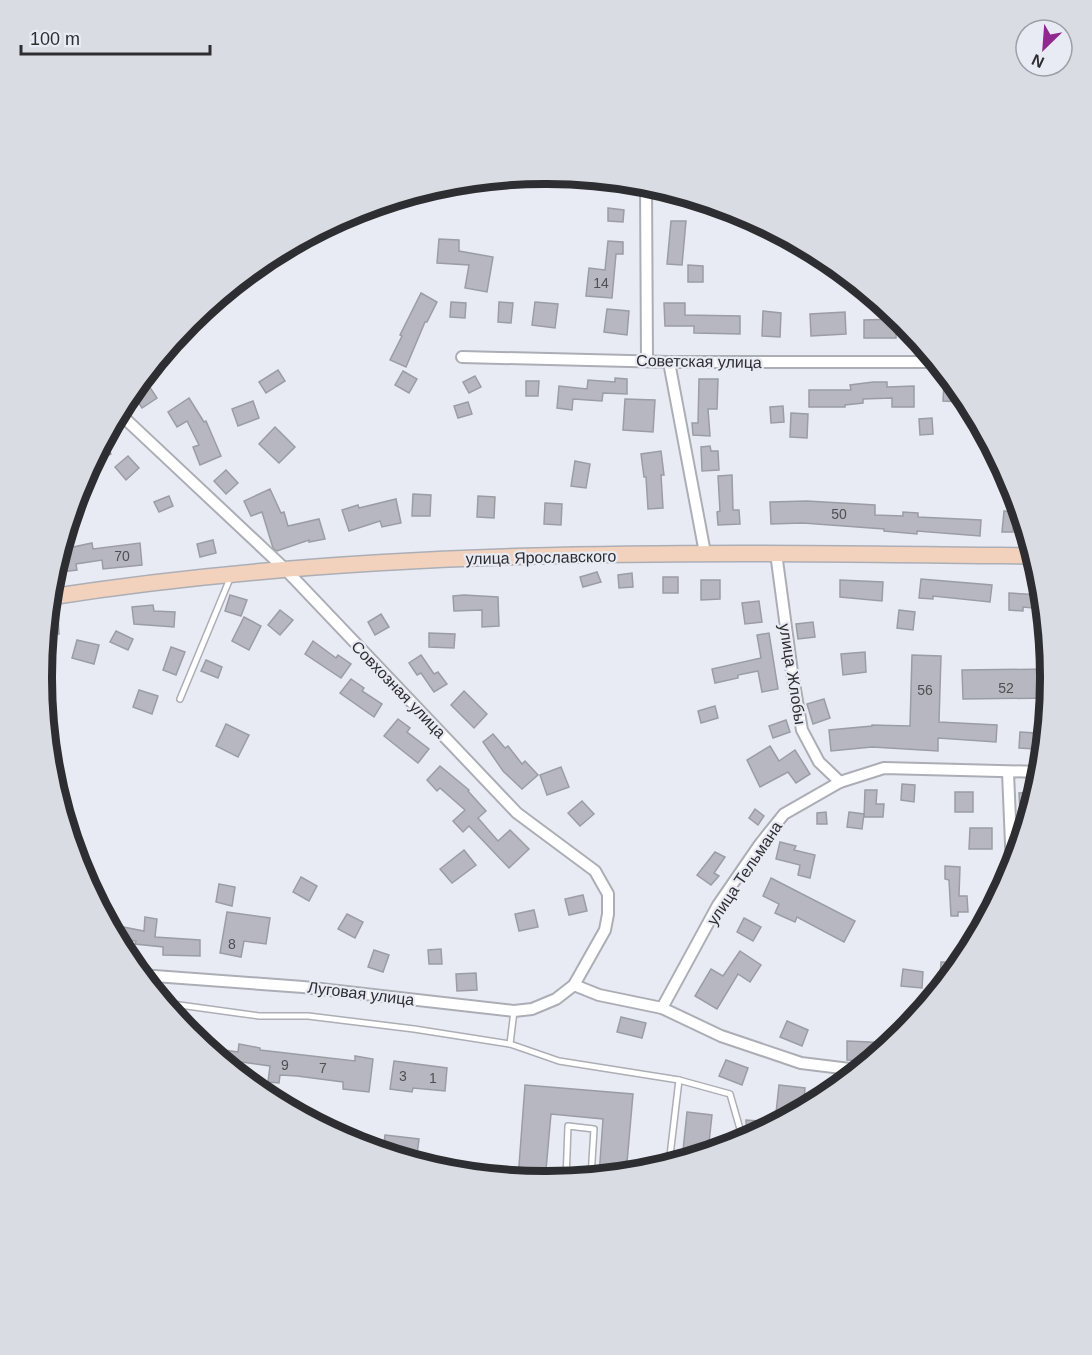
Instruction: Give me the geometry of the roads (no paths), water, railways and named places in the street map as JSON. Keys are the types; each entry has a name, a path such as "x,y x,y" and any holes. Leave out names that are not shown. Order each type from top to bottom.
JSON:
{"street":[{"path":"646,194 647,360"},
{"name":"Советская улица","path":"462,357 669,362 925,362"},
{"path":"669,362 705,553"},
{"name":"Совхозная улица","path":"126,420 285,569 517,813 595,871 608,894 608,914 605,930 574,985"},
{"name":"улица Ярославского","path":"60,596 285,569 421,560 705,553 1024,556"},
{"name":"улица Жлобы","path":"776,553 802,730 819,762 840,782"},
{"name":"улица Тельмана","path":"662,1008 718,906 760,844 784,814 840,782 884,768 1030,772"},
{"path":"1008,772 1011,842"},
{"name":"Луговая улица","path":"153,976 303,987 514,1011 532,1009 556,999 574,985"},
{"path":"574,985 599,995 662,1008 721,1036 801,1063 847,1069"}],"lane":[{"path":"180,699 231,575"},
{"path":"177,1005 259,1016 319,1017 414,1029 510,1044 559,1061 679,1080 730,1094 740,1131"},
{"path":"510,1044 514,1011"},
{"path":"670,1155 679,1080"},
{"path":"566,1170 568,1126 594,1128 592,1169"}]}
